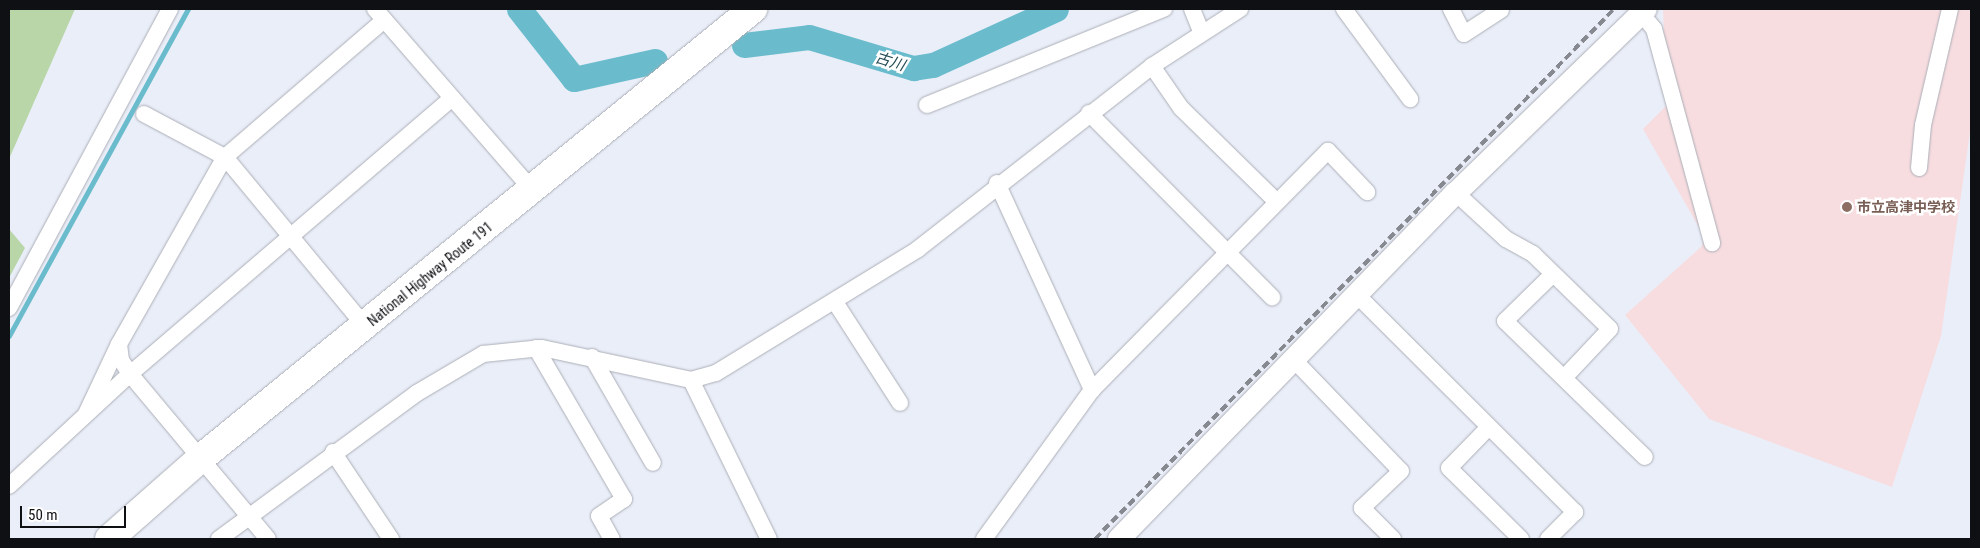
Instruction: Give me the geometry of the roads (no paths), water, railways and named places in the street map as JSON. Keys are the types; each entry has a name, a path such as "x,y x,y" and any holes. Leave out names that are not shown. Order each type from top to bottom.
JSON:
{"highway":[{"name":"National Highway Route 191","path":"109,539 201,458 533,191 753,9"}],"street":[{"path":"9,308 170,9"},
{"path":"927,104 1164,9"},
{"path":"1192,9 1201,31"},
{"path":"219,539 248,514 333,452 460,365 483,354 536,348 592,357 691,380 716,373 835,302 918,249 998,183 1152,66 1201,31 1237,9"},
{"path":"1344,9 1410,99"},
{"path":"1452,9 1464,34 1500,10"},
{"path":"1919,168 1923,125 1950,9"},
{"path":"1119,539 1456,193 1644,11 1654,29 1712,243"},
{"path":"86,416 119,344 225,157 380,14 533,191"},
{"path":"1152,66 1181,108 1276,202"},
{"path":"9,486 130,374 291,238 452,98"},
{"path":"1090,113 1272,297"},
{"path":"144,114 225,157 365,326"},
{"path":"984,539 1092,390 1328,151 1367,192"},
{"path":"998,183 1092,390"},
{"path":"1456,193 1553,274 1610,329 1564,378"},
{"path":"1553,274 1505,321 1645,457"},
{"path":"1357,295 1575,512 1548,539"},
{"path":"835,302 900,403"},
{"path":"119,344 121,360 130,374 268,539"},
{"path":"536,348 624,499 599,516 612,539"},
{"path":"592,357 653,463"},
{"path":"1294,360 1401,472 1362,508 1393,539"},
{"path":"691,380 769,539"},
{"path":"1489,426 1449,468 1521,539"},
{"path":"333,452 391,539"}],"waterway":[{"path":"9,336 188,9"},
{"name":"古川","path":"519,9 574,79 655,61"},
{"name":"古川","path":"744,45 809,37 913,68 933,65 1056,9"}],"railway":[{"path":"1095,539 1614,9"}],"place":[{"name":"市立高津中学校","path":"1847,207"}]}
